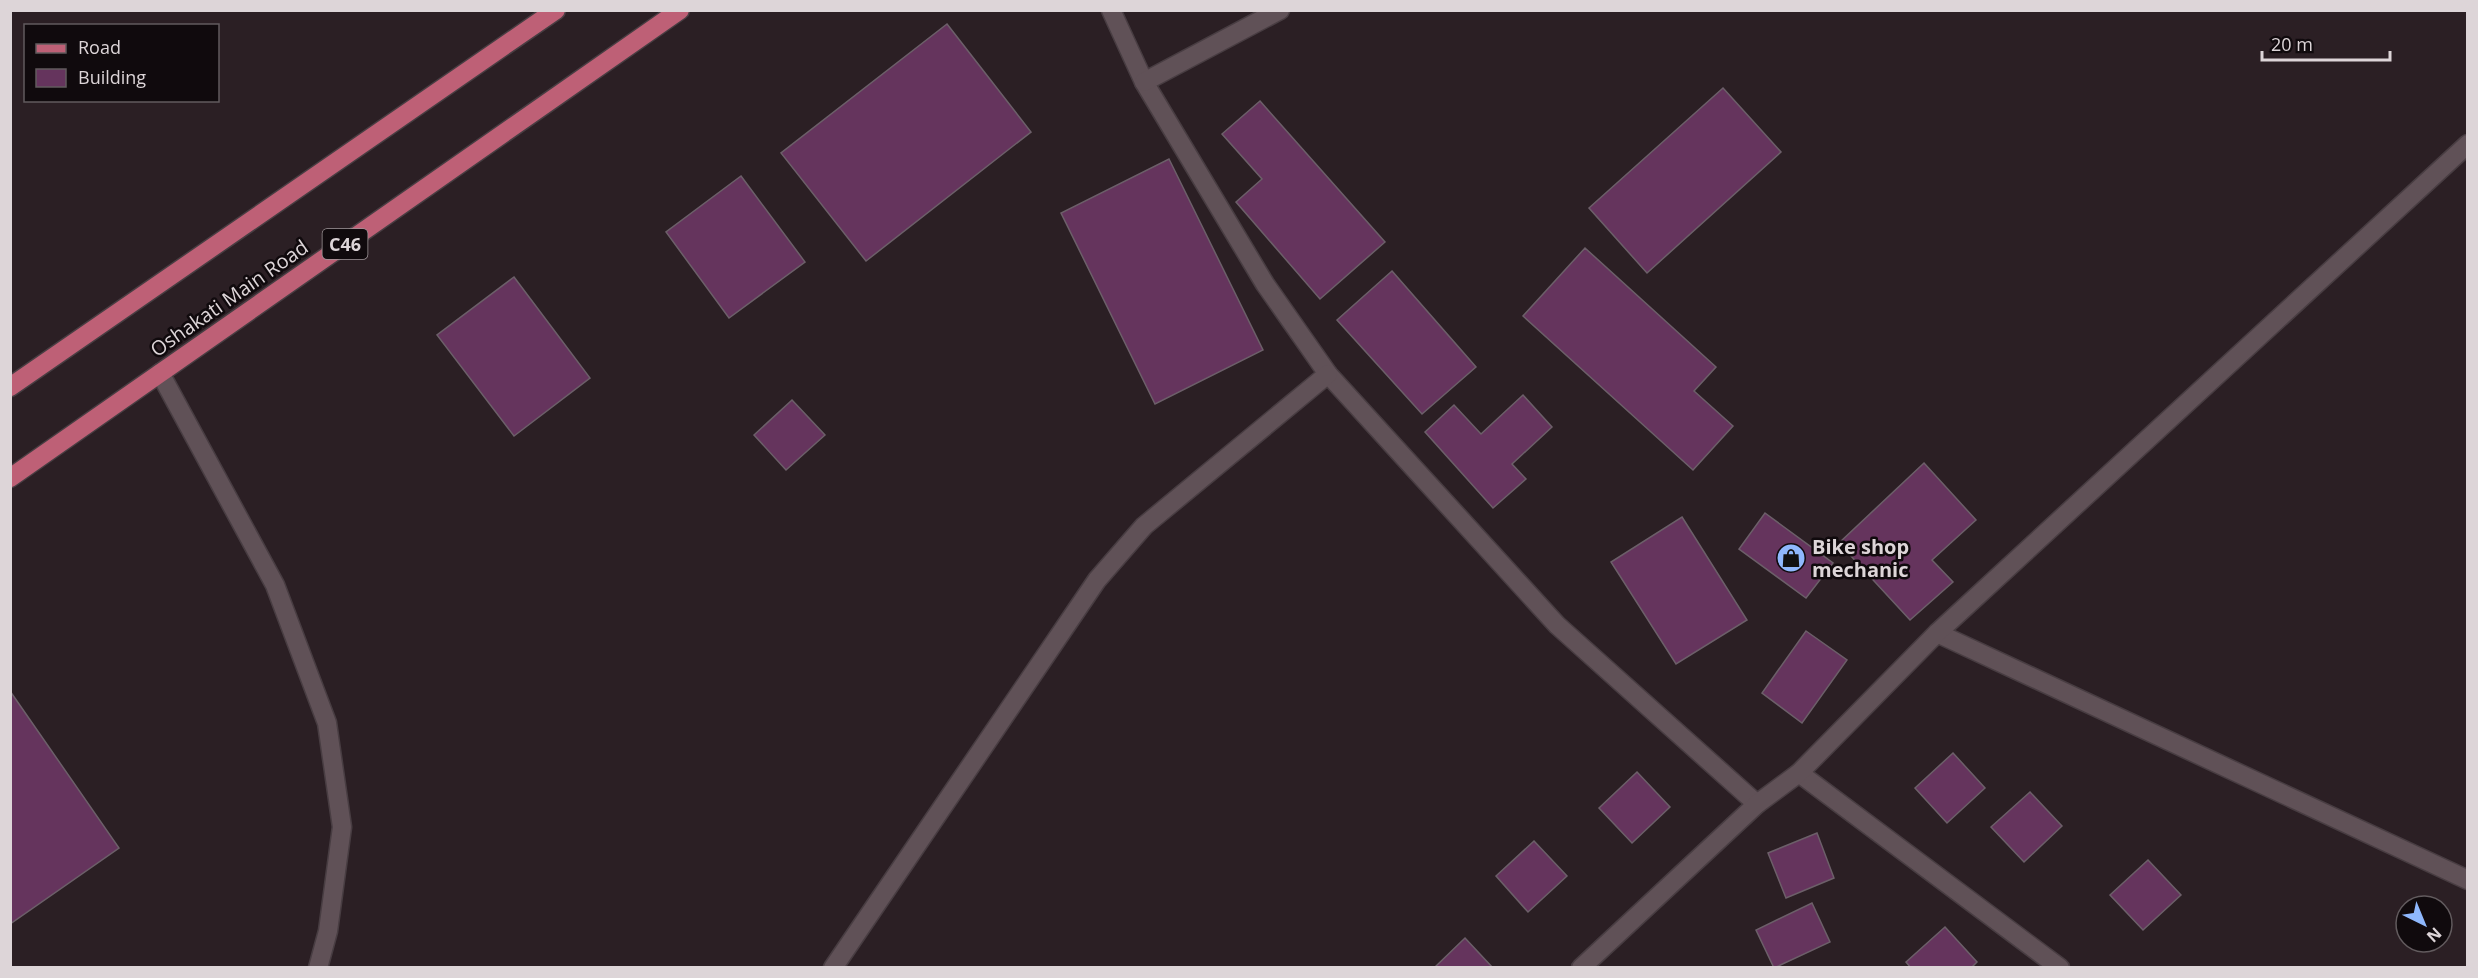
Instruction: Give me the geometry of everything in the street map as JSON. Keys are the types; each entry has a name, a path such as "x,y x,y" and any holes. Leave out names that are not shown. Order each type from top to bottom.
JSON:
{"main road":[{"path":"10,387 556,10"},
{"name":"Oshakati Main Road","path":"10,478 680,10"}],"street":[{"path":"1111,10 1144,82 1265,284 1328,374 1557,626 1757,804"},
{"path":"1144,82 1280,10"},
{"path":"1581,968 1757,804 1799,773 1937,633 2468,144"},
{"path":"160,373 275,585 327,723 342,827 328,931 318,968"},
{"path":"833,968 1097,580 1144,526 1328,374"},
{"path":"1937,633 2468,880"},
{"path":"1799,773 2060,968"}],"building":[{"path":"947,24 1031,132 866,261 781,153"},
{"path":"1723,88 1781,152 1647,273 1589,208"},
{"path":"1260,101 1385,242 1320,299 1236,202 1262,179 1222,134"},
{"path":"1169,159 1263,350 1155,404 1061,213"},
{"path":"741,176 805,262 729,318 666,232"},
{"path":"1585,248 1716,367 1694,391 1733,426 1693,470 1523,316"},
{"path":"1392,271 1476,367 1422,414 1337,320"},
{"path":"514,277 590,378 514,436 437,335"},
{"path":"1523,395 1552,427 1512,464 1526,479 1493,508 1425,432 1454,405 1481,434"},
{"path":"792,400 825,435 786,470 754,435"},
{"path":"1924,463 1976,520 1932,560 1953,582 1910,620 1839,543"},
{"path":"1765,513 1833,563 1806,598 1739,549"},
{"path":"1682,517 1747,620 1676,664 1611,562"},
{"path":"1806,631 1847,660 1802,723 1762,693"},
{"path":"10,691 119,848 10,924"},
{"path":"1953,753 1985,788 1947,823 1915,788"},
{"path":"1637,772 1670,807 1632,843 1599,808"},
{"path":"2030,792 2062,826 2024,862 1991,827"},
{"path":"1817,833 1834,878 1786,898 1768,853"},
{"path":"1534,841 1567,876 1528,912 1496,876"},
{"path":"2148,860 2181,895 2143,930 2110,895"},
{"path":"1812,903 1830,942 1774,968 1756,930"},
{"path":"1945,927 1977,962 1971,968 1911,968 1906,962"},
{"path":"1465,938 1493,968 1434,968"}],"place":[{"name":"Bike shop mechanic","path":"1791,558"}]}
